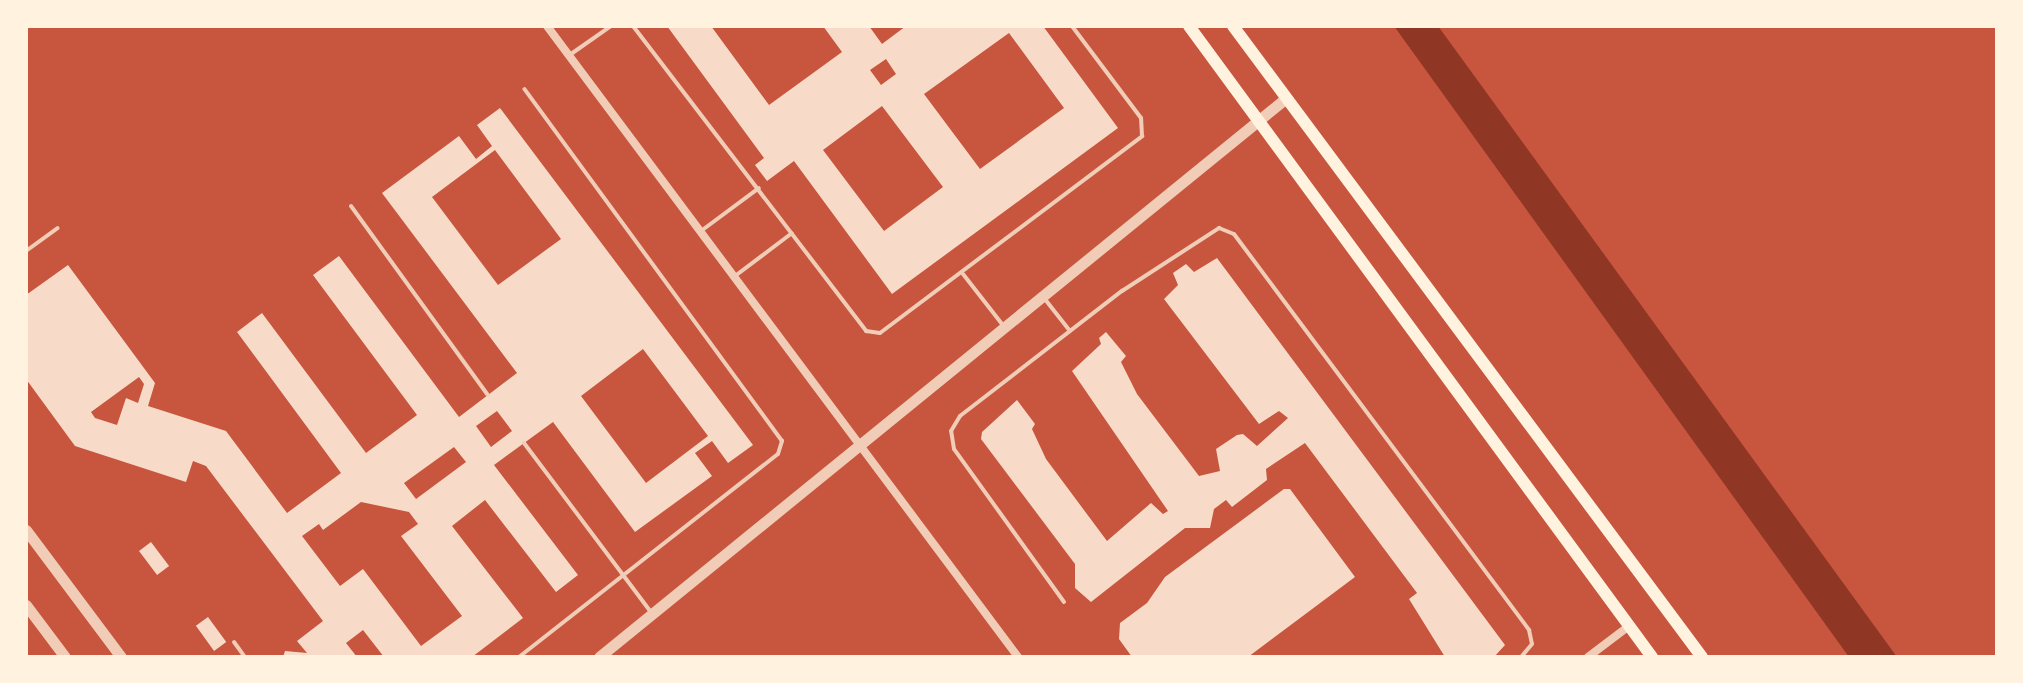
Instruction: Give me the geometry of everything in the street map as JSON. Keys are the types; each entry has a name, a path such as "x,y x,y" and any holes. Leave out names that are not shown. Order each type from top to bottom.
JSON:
{"main road":[{"path":"1189,26 1652,657"},
{"path":"1233,26 1702,657"}],"street":[{"path":"547,26 861,442 1018,657"},
{"path":"599,657 1286,98"},
{"path":"26,530 121,657"},
{"path":"26,605 65,657"},
{"path":"1588,657 1629,626"}],"lane":[{"path":"569,56 611,26"},
{"path":"633,26 866,331 880,333 893,327 1142,136 1141,118 1072,26"},
{"path":"519,657 778,454 782,441 524,89"},
{"path":"701,231 759,188"},
{"path":"351,206 488,395"},
{"path":"26,251 58,228"},
{"path":"1064,602 954,449 951,431 960,416 1070,331 1207,231 1219,228 1234,234 1529,630 1532,644 1521,657"},
{"path":"735,276 792,233"},
{"path":"963,274 1004,326"},
{"path":"1042,295 1070,331"},
{"path":"524,443 652,614"},
{"path":"234,642 245,657"}],"shaded area":[{"path":"1394,26 1438,26 1897,657 1849,657"}],"building":[{"path":"667,26 711,26 769,105 842,52 823,26 869,26 882,44 906,26 1043,26 1118,128 892,294 794,161 767,181 755,165 764,158","holes":["1009,33 1064,108 980,169 924,94","886,59 896,74 881,85 870,70","882,106 943,187 884,231 823,150"]},
{"path":"500,108 753,445 728,463 712,441 695,453 712,476 635,532 553,422 494,465 578,575 556,592 485,500 452,526 523,618 472,657 384,657 363,630 346,643 357,657 283,657 285,651 307,653 297,641 323,621 206,466 193,461 186,482 75,446 26,379 26,295 68,265 155,383 148,406 226,431 287,513 341,473 237,332 262,313 366,453 417,415 313,275 339,256 459,417 517,373 382,193 459,136 476,159 492,146 477,125","holes":["495,150 561,239 498,285 432,197","643,349 708,436 646,483 581,396","139,377 144,384 138,403 126,398 117,425 95,418 91,412","497,411 512,431 491,447 476,426","454,447 466,462 416,499 404,483","361,502 409,512 418,524 401,536 462,616 421,646 363,569 340,586 302,536 319,524 323,530"]},
{"path":"1217,258 1505,645 1494,657 1445,657 1409,599 1417,593 1305,443 1266,469 1267,480 1232,507 1226,500 1214,509 1210,528 1185,528 1091,602 1075,588 1075,564 981,439 982,432 1017,400 1035,424 1032,429 1046,459 1107,541 1151,503 1163,514 1168,511 1072,371 1101,344 1099,338 1106,332 1126,356 1121,362 1137,394 1199,476 1220,471 1216,449 1237,435 1243,434 1257,446 1288,418 1279,411 1259,424 1164,299 1178,285 1173,273 1186,264 1194,272"},
{"path":"1284,489 1290,489 1355,577 1248,657 1132,657 1119,639 1120,623 1147,603 1165,577"},
{"path":"151,542 169,566 157,575 139,551"},
{"path":"208,617 226,642 214,651 196,626"}]}
